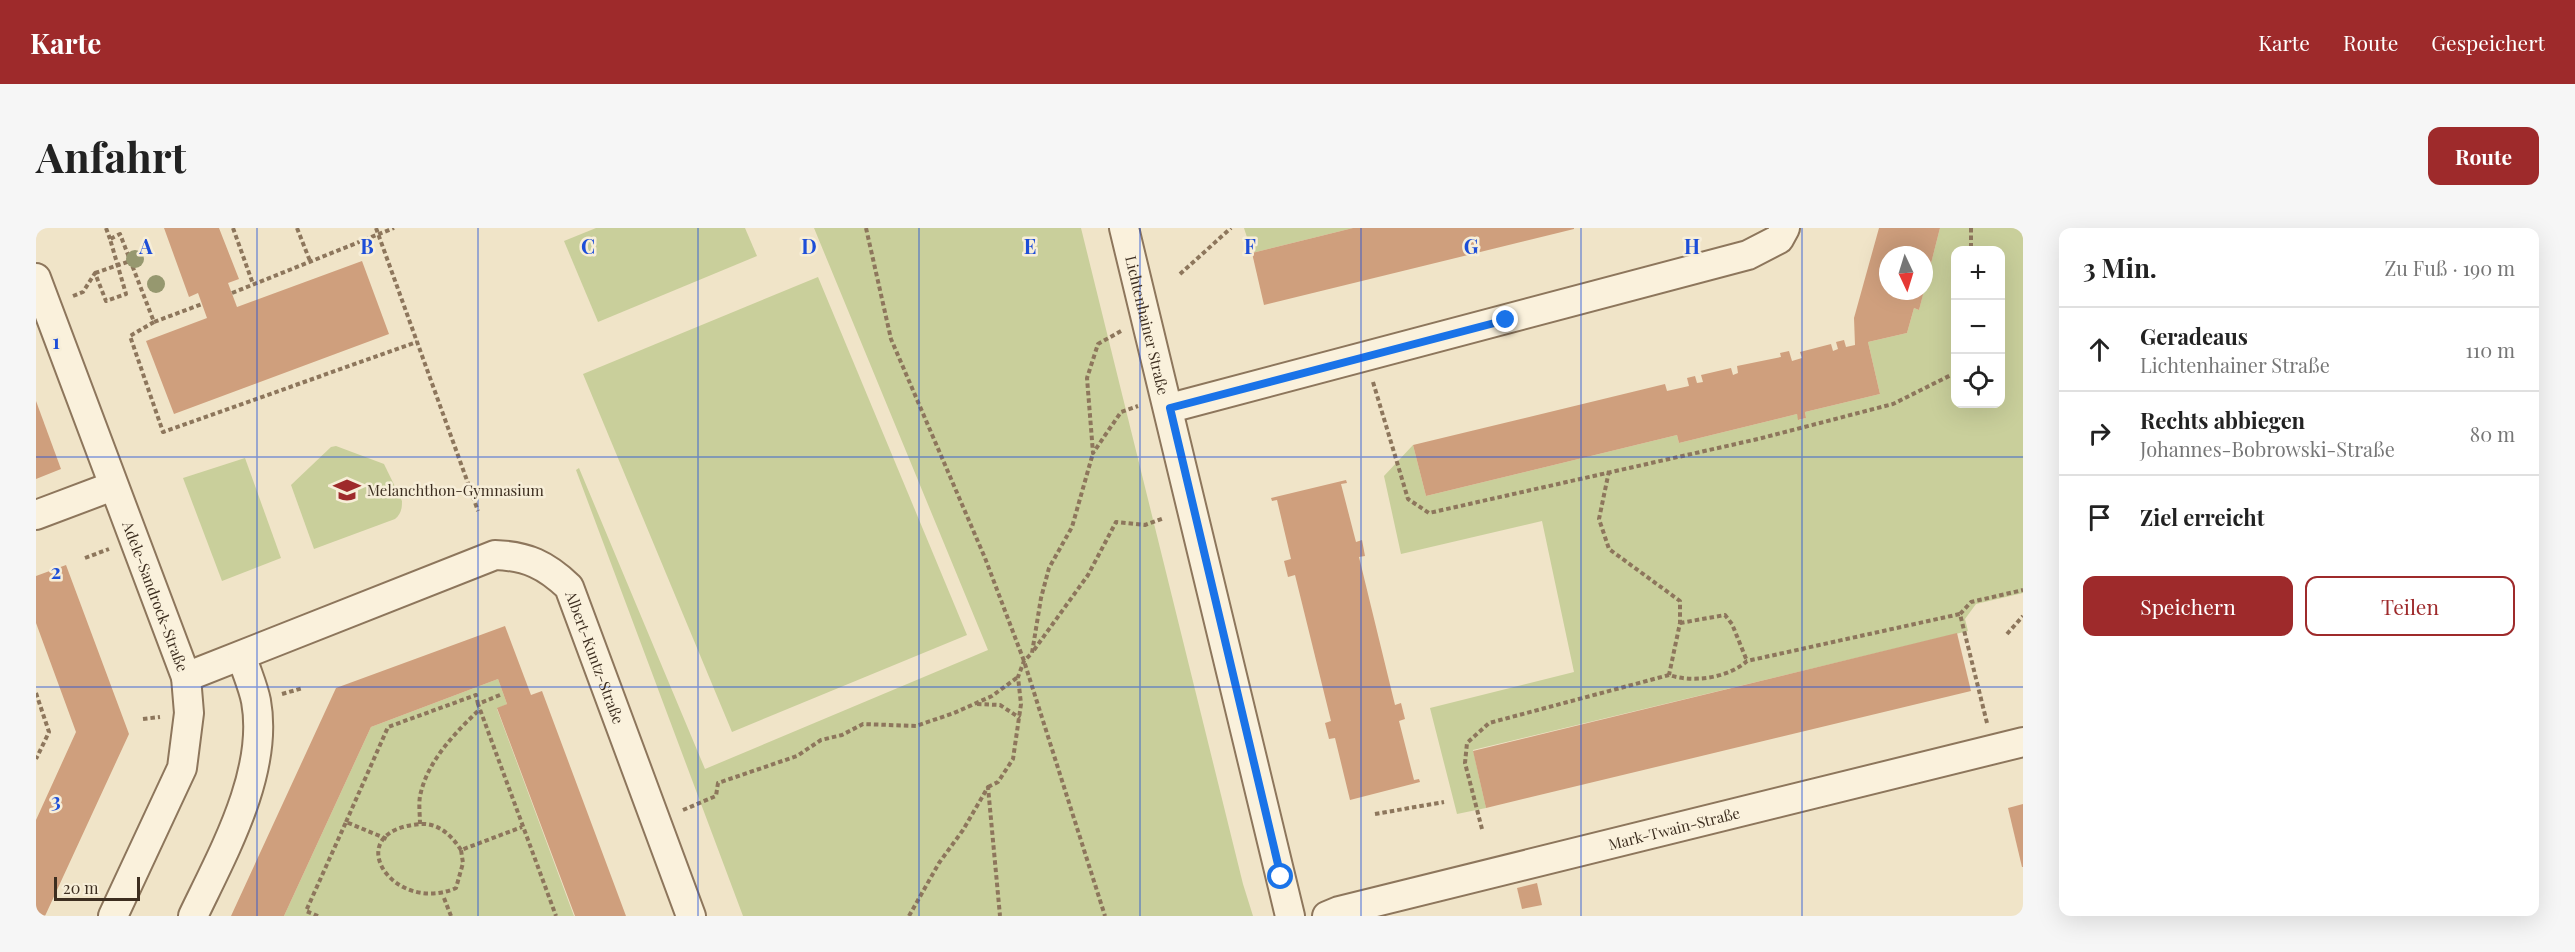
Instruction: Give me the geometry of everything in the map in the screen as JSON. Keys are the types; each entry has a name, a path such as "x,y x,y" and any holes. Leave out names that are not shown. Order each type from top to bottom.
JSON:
{"street":[{"name":"Lichtenhainer Straße","path":"1124,228 1168,402 1290,916"},
{"path":"1168,402 1748,255 1779,239 1785,228"},
{"name":"Adele-Sandrock-Straße","path":"36,278 186,677 189,713 182,768 112,916"},
{"path":"36,515 113,486"},
{"name":"Albert-Kuntz-Straße","path":"186,677 242,657 495,555 532,559 551,569 569,587 691,916"},
{"path":"193,916 218,865 249,789 257,755 256,702 242,657"},
{"name":"Mark-Twain-Straße","path":"1327,916 1339,911 2023,742"}],"path":[{"path":"95,273 106,301 126,294 106,228"},
{"path":"233,228 253,284"},
{"path":"297,228 310,261"},
{"path":"376,228 478,511"},
{"path":"232,292 394,228"},
{"path":"866,228 891,339 985,558 1024,661 1105,916"},
{"path":"1180,274 1231,228"},
{"path":"1971,228 1971,246"},
{"path":"110,239 120,234 154,322"},
{"path":"83,292 95,273 130,261"},
{"path":"1093,453 1088,378 1090,370 1098,344 1122,331 1140,290"},
{"path":"202,304 154,322 130,336 163,432 417,342"},
{"path":"1370,371 1408,499 1429,513 1758,439 1893,404 1951,375"},
{"path":"1032,653 1041,598 1049,568 1072,527 1093,453 1121,412 1168,402"},
{"path":"1609,471 1599,519 1609,549 1680,601 1680,622 1670,675"},
{"path":"909,916 939,862 963,830 988,787 998,782 1013,759 1020,718 1018,677 1024,661 1088,575 1116,522 1145,525 1193,507"},
{"path":"1482,829 1466,763 1467,743 1489,723 1670,675 1686,681 1736,670 1747,661 1960,614 1971,602 2023,590"},
{"path":"1960,614 1994,750"},
{"path":"1680,622 1725,615 1732,624 1747,661"},
{"path":"2007,634 2023,616"},
{"path":"692,806 716,796 718,783 797,756 821,740 842,735 863,724 916,726 992,696 1018,677"},
{"path":"256,702 303,688"},
{"path":"36,693 49,732 36,759"},
{"path":"318,916 306,911 388,727 476,695 556,916"},
{"path":"420,824 420,792 439,755 479,706 500,695"},
{"path":"973,704 1000,705 1020,718"},
{"path":"143,719 189,713"},
{"path":"988,787 1000,916"},
{"path":"1375,814 1444,802"},
{"path":"346,822 387,839"},
{"path":"380,877 377,858 387,839 396,830 408,825 428,824 447,833 461,850 463,863 456,888 442,899 451,916"},
{"path":"461,850 522,827"}],"green space":[{"path":"596,228 745,228 757,256 598,322 564,241"},
{"path":"814,228 1081,228 1243,884 1253,916 743,916 576,470 579,468 705,769 988,650"},
{"path":"1244,228 1353,228 1252,253"},
{"path":"1940,228 2023,228 2023,593 1976,604 1965,619 1968,631 1473,750 1486,808 1457,814 1430,708 1574,672 1542,521 1401,554 1384,476 1413,445 1426,496 1677,435 1679,443 1797,414 1799,420 1806,418 1805,412 1880,394 1868,342 1907,333 1914,308 1919,310 1922,300 1933,300 1933,255"},
{"path":"818,277 967,635 732,732 583,374"},
{"path":"336,446 384,464 402,501 401,509 395,519 314,549 291,485 331,447"},
{"path":"245,458 281,558 222,581 183,478"},
{"path":"498,679 507,704 497,709 574,916 284,916 371,727"}],"building":[{"path":"164,228 219,228 239,279 228,283 237,307 362,261 389,334 174,414 146,341 207,318 198,293 189,297"},
{"path":"1353,228 1574,229 1264,305 1252,253"},
{"path":"1879,228 1940,228 1933,256 1933,246 1879,246 1879,300 1922,300 1919,310 1914,308 1907,333 1868,342 1880,394 1805,412 1806,418 1798,420 1797,414 1679,443 1677,435 1426,496 1413,445 1665,384 1667,391 1689,386 1687,378 1695,376 1697,383 1703,382 1701,375 1731,368 1733,375 1738,373 1737,366 1781,357 1780,353 1789,351 1792,361 1802,358 1800,352 1831,344 1833,351 1838,349 1836,342 1844,340 1846,347 1855,345 1854,318"},
{"path":"36,401 61,469 36,479"},
{"path":"1346,480 1347,483 1341,484 1356,542 1362,540 1365,556 1359,557 1395,705 1401,703 1405,719 1399,721 1414,780 1419,779 1420,782 1350,800 1335,738 1329,739 1325,723 1331,721 1295,575 1288,577 1284,561 1291,559 1277,500 1272,501 1271,498"},
{"path":"66,565 129,734 45,916 36,916 36,820 76,732 36,623 36,576"},
{"path":"505,626 531,695 542,691 626,916 575,916 497,708 507,704 498,679 371,727 284,916 231,916 336,688"},
{"path":"1957,633 1971,691 1486,808 1473,751"},
{"path":"2023,804 2023,867 2022,867 2008,808"},
{"path":"1537,883 1542,905 1522,909 1517,888"}],"place":[{"name":"Melanchthon-Gymnasium","path":"347,490"}],"route":[{"path":"1281,877 1170,408 1506,320"}]}
